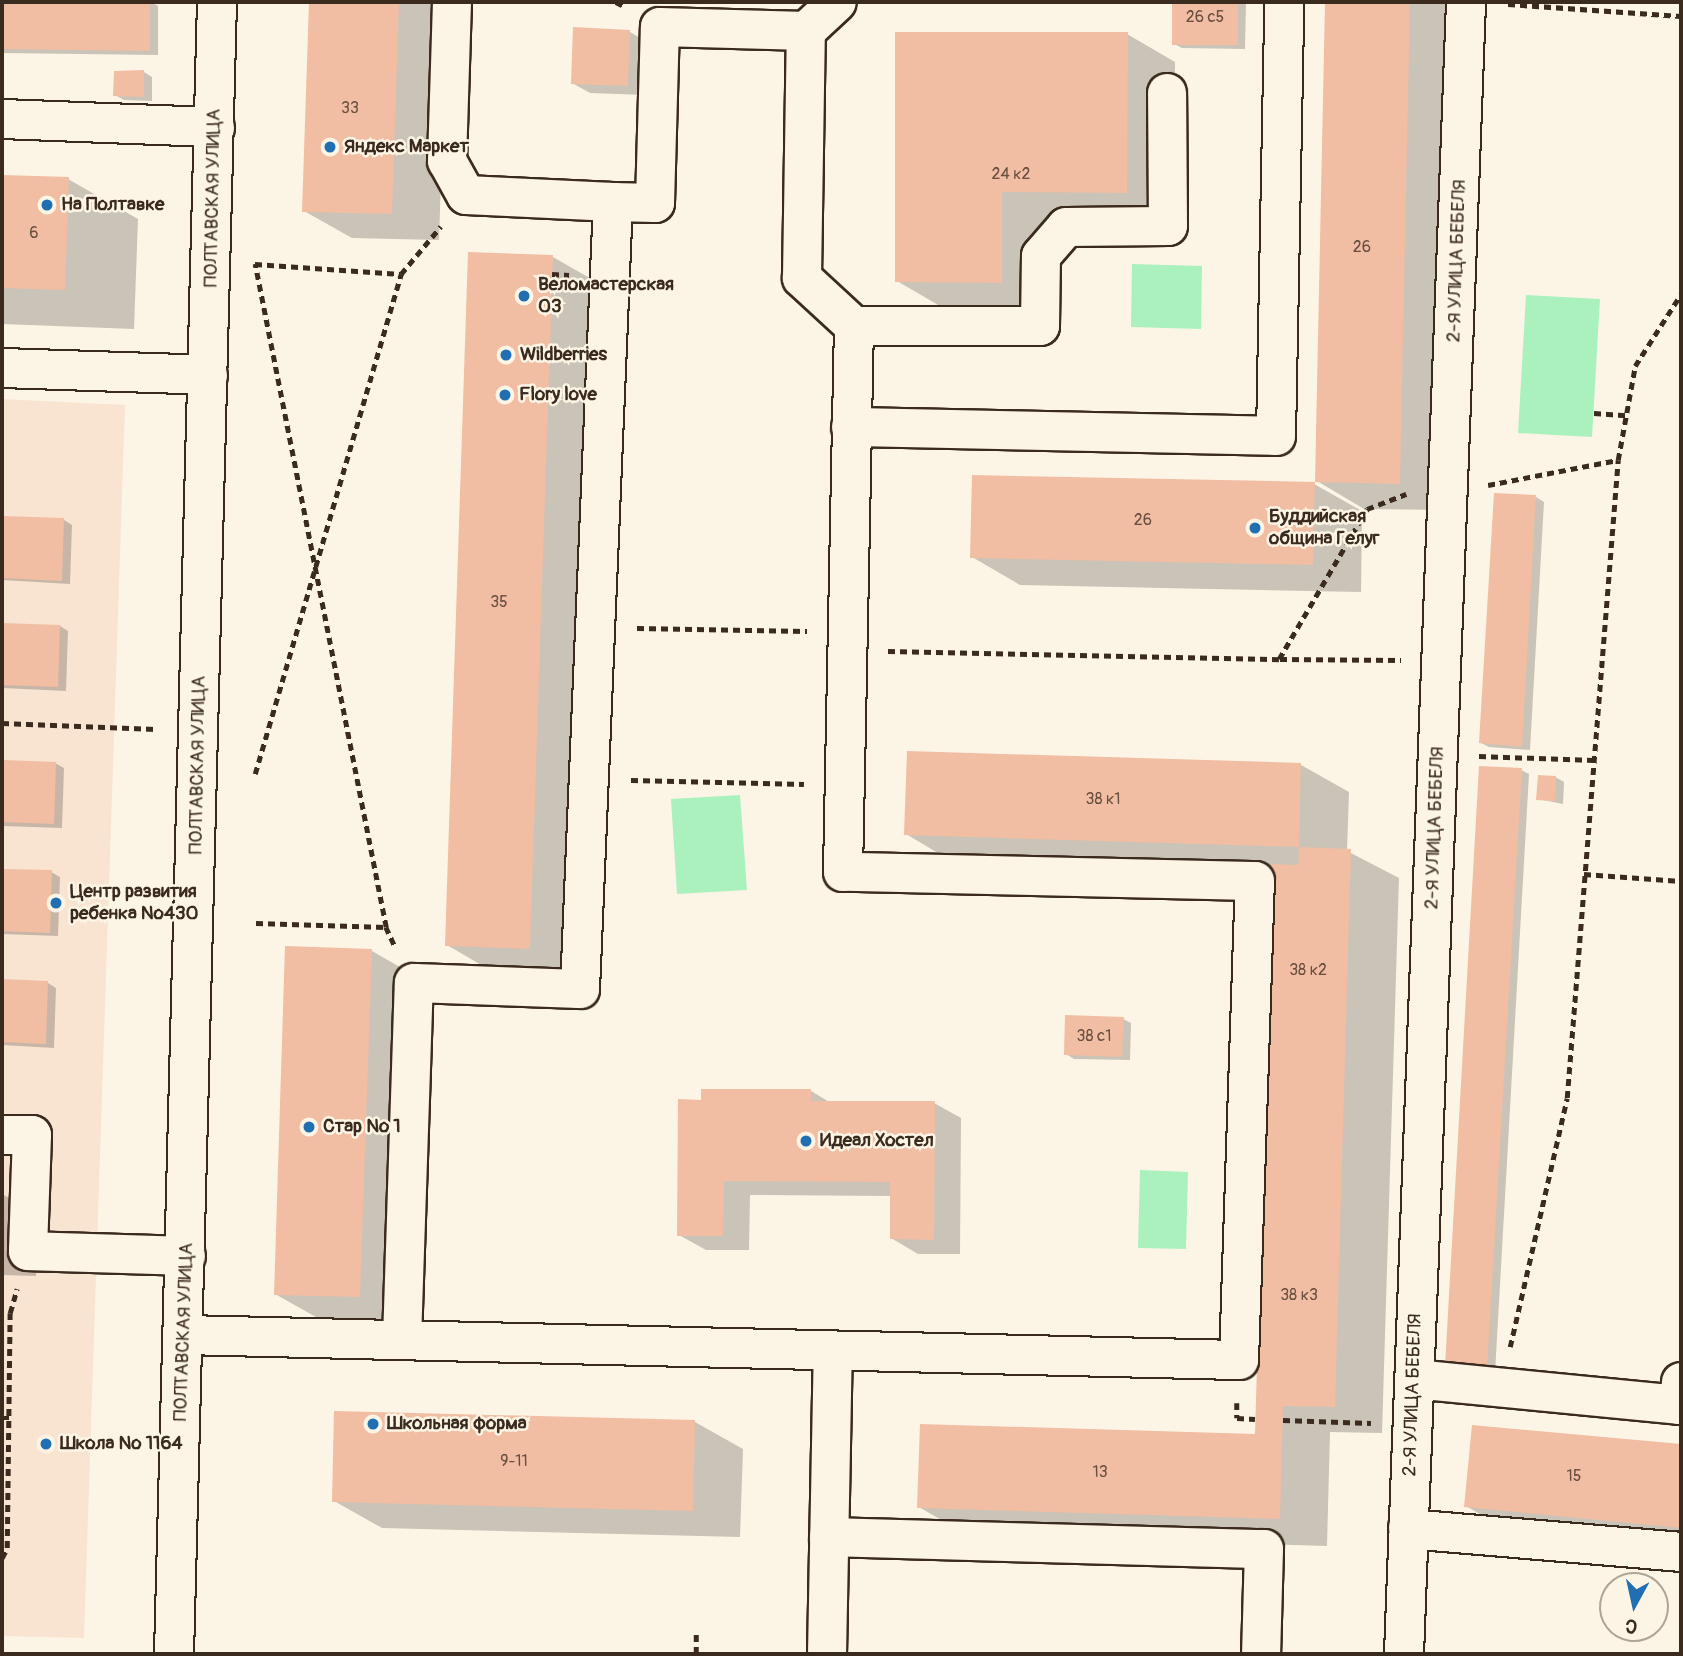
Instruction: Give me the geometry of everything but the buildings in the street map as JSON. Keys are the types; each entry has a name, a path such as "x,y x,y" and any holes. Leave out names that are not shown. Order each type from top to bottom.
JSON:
{"street":[{"name":"ПОЛТАВСКАЯ УЛИЦА","path":"174,1654 217,2"},
{"path":"452,2 447,161 466,195 656,203 660,27 806,31 837,2"},
{"path":"851,427 1276,436 1284,2"},
{"name":"2-Я УЛИЦА БЕБЕЛЯ","path":"1404,1654 1448,493 1479,2"},
{"path":"806,31 803,278 854,326 1040,326 1041,256 1066,227 1168,226 1167,93"},
{"path":"2,119 215,127"},
{"path":"402,1340 414,983 580,989 592,628 613,202"},
{"path":"184,1335 1239,1360 1255,881 842,872 854,326"},
{"path":"2,368 208,375"},
{"path":"2,1135 33,1135 27,1251 186,1256"},
{"path":"827,1654 833,1350"},
{"path":"1414,1379 1679,1405 1681,1382"},
{"path":"1408,1529 1681,1552"},
{"path":"829,1536 1264,1549 1261,1654"}],"path":[{"path":"1479,2 1681,16"},
{"path":"256,774 401,274 466,195"},
{"path":"401,274 254,264 386,927 414,983"},
{"path":"1501,1388 1567,1098 1618,460 1635,366 1679,298"},
{"path":"1594,413 1626,415"},
{"path":"1279,659 1367,509 1410,493 1448,493 1618,460"},
{"path":"592,628 1279,659 1404,660"},
{"path":"2,723 116,727"},
{"path":"1438,755 1594,760"},
{"path":"587,779 844,785"},
{"path":"1584,874 1681,881"},
{"path":"256,923 386,927"},
{"path":"2,1558 7,1548 10,1313 27,1251"},
{"path":"2,1312 10,1313"},
{"path":"2,1418 9,1418"},
{"path":"1283,1420 1379,1423"},
{"path":"696,1630 696,1654"}],"shaded area":[{"path":"2,399 125,405 84,1638 2,1636"}],"green space":[{"path":"1132,264 1202,266 1201,329 1131,327"},
{"path":"1526,295 1600,299 1592,437 1518,433"},
{"path":"740,795 747,890 677,894 671,799"},
{"path":"1140,1170 1188,1172 1186,1249 1138,1248"}],"place":[{"name":"Яндекс Маркет","path":"330,147"},
{"name":"На Полтавке","path":"47,205"},
{"name":"Веломастерская 03","path":"524,296"},
{"name":"Wildberries","path":"506,355"},
{"name":"Flory love","path":"505,395"},
{"name":"Буддийская община Гелуг","path":"1255,528"},
{"name":"Центр развития ребенка №430","path":"56,903"},
{"name":"Стар № 1","path":"309,1127"},
{"name":"Идеал Хостел","path":"806,1141"},
{"name":"Школьная форма","path":"373,1424"},
{"name":"Школа № 1164","path":"46,1444"}]}
